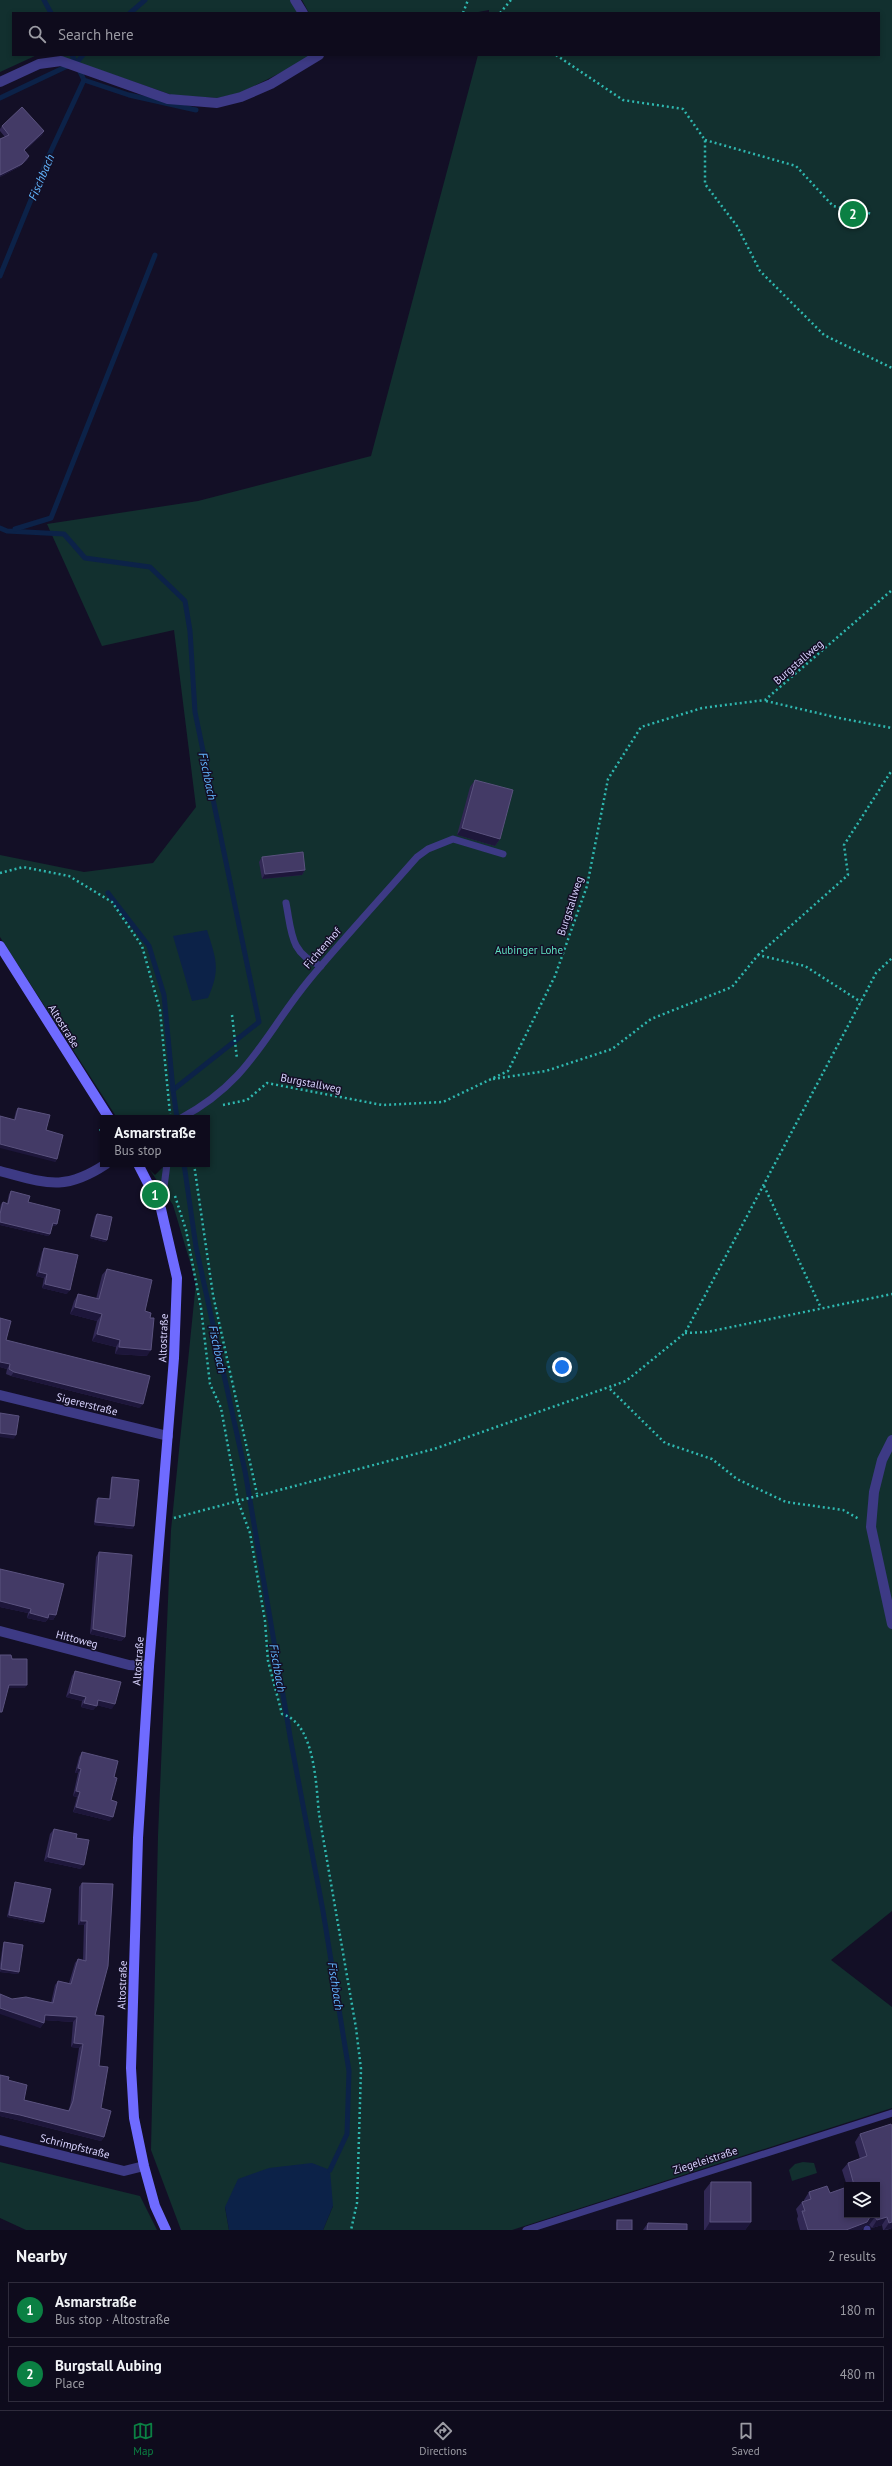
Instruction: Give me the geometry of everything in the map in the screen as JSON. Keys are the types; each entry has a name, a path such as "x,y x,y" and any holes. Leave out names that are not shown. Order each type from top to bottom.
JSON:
{"main road":[{"name":"Altostraße","path":"0,946 106,1115"},
{"name":"Altostraße","path":"140,1167 161,1209 177,1278 174,1358 149,1666 138,1838 131,2068 134,2118 144,2166 155,2206 166,2230"}],"street":[{"path":"295,0 302,12"},
{"path":"0,82 39,64 61,61 168,99 217,102 241,97 271,84 317,56"},
{"path":"0,1172 53,1184 88,1176 102,1167"},
{"name":"Sigererstraße","path":"0,1395 168,1436"},
{"path":"892,1440 882,1460 874,1492 871,1527 892,1624"},
{"name":"Hittoweg","path":"0,1631 129,1665 149,1666"},
{"name":"Schrimpfstraße","path":"0,2140 124,2171 144,2166"}],"lane":[{"name":"Fichtenhof","path":"186,1115 206,1105 239,1076 321,966 417,857 428,849 453,839 503,854"},
{"path":"286,903 293,940 305,959 321,966"},
{"path":"161,1209 167,1167"},
{"name":"Ziegeleistraße","path":"526,2230 892,2112"}],"path":[{"path":"464,12 468,0"},
{"path":"501,12 511,0"},
{"path":"557,56 623,100 683,109 705,140 705,184 737,226 760,271 824,335 892,368"},
{"path":"705,140 796,166 833,206 873,214"},
{"name":"Burgstallweg","path":"220,1105 247,1100 267,1083 382,1105 443,1102 508,1071 555,976 587,886 608,780 641,727 702,708 765,700 892,590"},
{"path":"765,700 839,718 892,728"},
{"path":"490,1080 546,1071 612,1049 651,1019 732,987 758,955 848,876 844,846 892,770"},
{"path":"0,873 23,867 69,876 112,902 142,946 160,1010 170,1115"},
{"path":"758,955 805,966 861,1002"},
{"path":"161,1522 257,1495 434,1449 610,1389 626,1381 685,1333 876,973 892,958"},
{"path":"232,1016 236,1053"},
{"path":"194,1167 213,1295 257,1495"},
{"path":"166,1181 174,1193 186,1230 201,1308 210,1384 221,1408 239,1501 250,1533 265,1621 268,1661 282,1714 292,1717 306,1735 315,1778 361,2069 357,2203 351,2230"},
{"path":"764,1186 821,1308"},
{"path":"685,1333 707,1332 892,1294"},
{"path":"610,1389 665,1444 712,1459 737,1479 786,1502 844,1510 871,1527"}],"green space":[{"path":"0,0 292,0 299,12 12,12 12,56 35,56 0,72"},
{"name":"Aubinger Lohe","path":"302,0 892,0 892,1911 831,1960 892,2007 892,2108 512,2230 323,2230 333,2206 225,2207 229,2230 181,2230 151,2150 158,1836 171,1530 196,1282 173,1205 148,1167 210,1167 210,1115 115,1115 0,937 0,855 84,872 153,863 196,807 174,630 102,646 47,524 198,501 371,456 478,56 880,56 880,12 489,12 489,10 478,12 308,12"},
{"path":"59,56 308,56 306,60 240,93 217,98 172,95"},
{"path":"0,2162 140,2196 157,2230 26,2230 0,2218"},
{"path":"803,2162 814,2163 817,2173 792,2181 789,2170 795,2164"}],"water":[{"path":"207,930 215,957 215,979 208,998 192,1001 173,936"},
{"path":"312,2163 330,2170 333,2206 323,2230 229,2230 225,2207 238,2179 269,2168"}],"building":[{"path":"22,107 44,131 24,150 29,156 22,164 0,175 0,139 9,135 2,126"},
{"path":"475,780 513,790 500,839 462,828"},
{"path":"303,852 305,870 265,874 262,857"},
{"path":"18,1108 50,1115 46,1130 63,1135 57,1159 0,1144 0,1116 15,1120"},
{"path":"11,1191 30,1196 28,1202 60,1210 57,1224 53,1223 50,1234 0,1222 3,1202 8,1204"},
{"path":"97,1214 112,1217 107,1240 91,1236"},
{"path":"44,1248 78,1255 70,1290 45,1284 47,1274 39,1272"},
{"path":"107,1269 152,1280 145,1311 151,1313 150,1318 154,1318 151,1350 119,1347 120,1340 97,1334 102,1314 75,1307 78,1294 99,1299"},
{"path":"0,1318 11,1321 6,1340 150,1376 143,1404 14,1372 9,1369 10,1364 0,1362"},
{"path":"0,1413 19,1416 16,1435 0,1433"},
{"path":"112,1477 139,1480 134,1526 95,1522 98,1498 110,1499"},
{"path":"99,1552 132,1555 125,1637 93,1629"},
{"path":"0,1569 64,1584 56,1615 49,1614 48,1618 30,1613 31,1609 0,1601"},
{"path":"0,1655 11,1655 12,1659 27,1659 27,1685 9,1685 2,1712 0,1712"},
{"path":"75,1671 121,1682 115,1704 98,1700 97,1706 84,1703 86,1697 70,1693"},
{"path":"82,1752 118,1761 114,1777 117,1778 111,1800 117,1802 113,1817 76,1807 80,1792 76,1791 81,1769 78,1768"},
{"path":"54,1829 77,1834 76,1838 89,1840 84,1865 48,1857"},
{"path":"15,1882 51,1889 44,1922 9,1915"},
{"path":"82,1883 113,1884 108,1966 95,2015 104,2016 99,2066 108,2067 101,2108 111,2111 104,2137 0,2111 0,2075 9,2077 8,2080 27,2085 24,2100 69,2111 73,2101 83,2044 74,2043 77,2017 45,2015 44,2023 0,2008 0,1994 12,1999 26,1997 53,2003 58,1981 71,1984 78,1959 86,1961 87,1921 81,1921"},
{"path":"4,1942 23,1945 19,1972 1,1969"},
{"path":"891,2124 892,2126 892,2222 889,2223 887,2217 877,2220 876,2218 880,2218 880,2182 853,2182 848,2163 867,2156 860,2134"},
{"path":"711,2182 751,2182 751,2222 710,2222"},
{"path":"827,2186 830,2193 844,2188 844,2218 869,2218 867,2222 846,2230 808,2230 802,2211 805,2211 802,2202 811,2199 809,2192"},
{"path":"617,2220 632,2220 632,2230 617,2230"},
{"path":"648,2223 687,2224 687,2230 647,2230"}],"waterway":[{"path":"44,0 50,12"},
{"path":"131,12 145,0"},
{"path":"72,56 84,80 129,95 196,110"},
{"path":"0,98 78,61 82,56"},
{"name":"Fischbach","path":"0,276 50,153 84,80"},
{"path":"15,529 51,518 155,255"},
{"name":"Fischbach","path":"0,528 7,531 64,534 85,558 150,567 185,601 190,631 195,712 259,1022 173,1090 177,1115"},
{"path":"108,893 149,946 164,995 173,1090"},
{"name":"Fischbach","path":"184,1167 196,1247 245,1471 291,1742 323,1911 349,2071 347,2134 330,2170"}],"place":[{"name":"Burgstall Aubing","path":"853,214"},
{"name":"Asmarstraße","path":"155,1195"}]}
